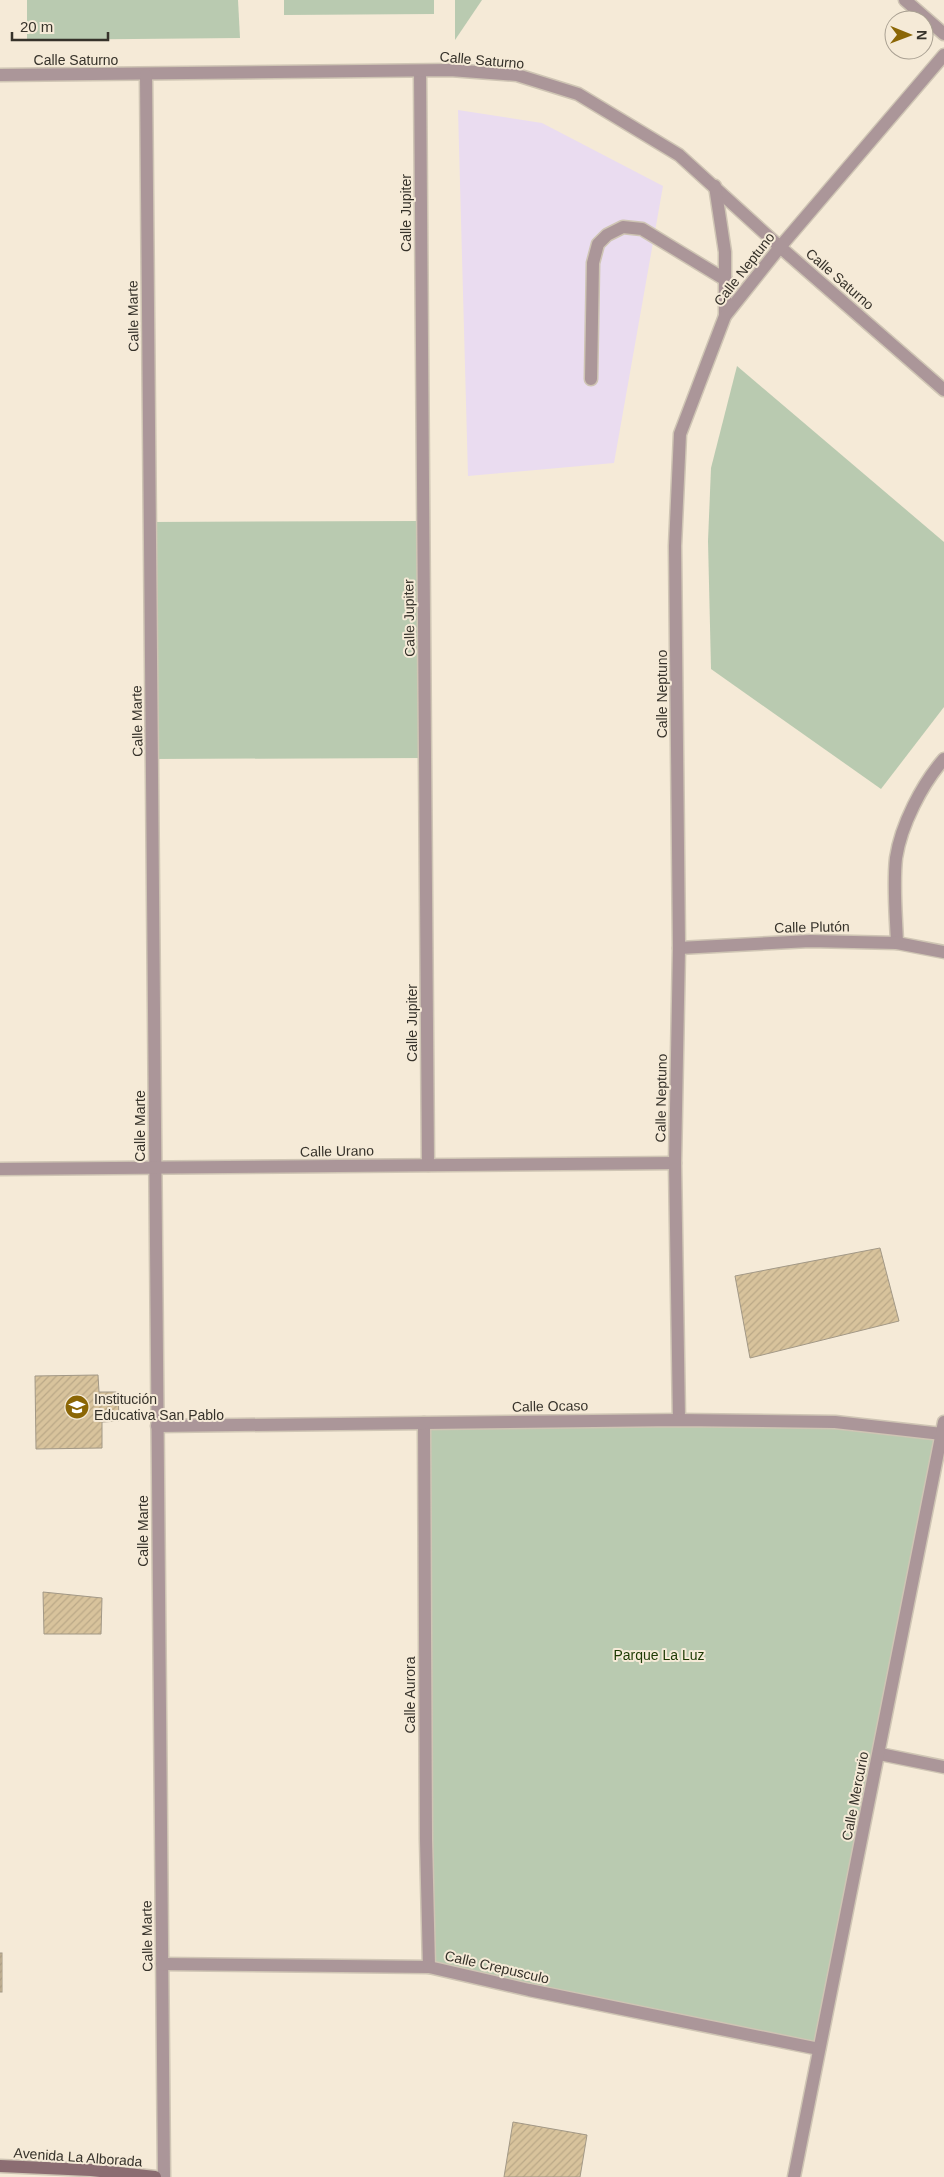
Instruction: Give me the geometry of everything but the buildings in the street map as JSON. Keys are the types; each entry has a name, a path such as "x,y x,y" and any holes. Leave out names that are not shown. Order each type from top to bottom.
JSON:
{"main road":[{"name":"Avenida La Alborada","path":"0,2166 91,2170 155,2177"}],"street":[{"path":"905,0 944,34"},
{"name":"Calle Neptuno","path":"679,1420 675,1163 679,948 675,546 680,434 725,316 780,247 944,55"},
{"name":"Calle Saturno","path":"0,75 146,75 450,70 517,75 578,94 679,155 780,247 944,390"},
{"name":"Calle Jupiter","path":"420,71 428,1165"},
{"name":"Calle Marte","path":"146,75 164,2177"},
{"path":"715,186 726,252 725,316"},
{"path":"591,379 593,263 598,244 607,235 623,228 642,229 726,280"},
{"path":"897,943 895,901 896,857 910,814 929,776 944,759"},
{"name":"Calle Plutón","path":"679,948 810,940 897,943 944,952"},
{"name":"Calle Urano","path":"0,1169 675,1163"},
{"name":"Calle Ocaso","path":"157,1426 679,1420 835,1422 943,1428"},
{"name":"Calle Aurora","path":"424,1423 426,1830 429,1967"},
{"name":"Calle Mercurio","path":"794,2177 880,1754 882,1735 943,1428"},
{"path":"880,1754 944,1767"},
{"name":"Calle Crepusculo","path":"162,1964 429,1967 528,1990 820,2049"}],"shaded area":[{"path":"458,110 542,123 663,186 614,463 468,476"}],"green space":[{"path":"27,0 238,0 240,38 27,40"},
{"path":"284,0 434,0 434,14 284,15"},
{"path":"455,0 482,0 455,40"},
{"path":"737,366 944,542 944,707 881,789 711,669 708,541 711,468"},
{"path":"423,521 426,758 152,759 150,522"},
{"name":"Parque La Luz","path":"679,1420 942,1434 819,2049 429,1967 424,1423"}],"place":[{"name":"Institución Educativa San Pablo","path":"77,1407"}]}
